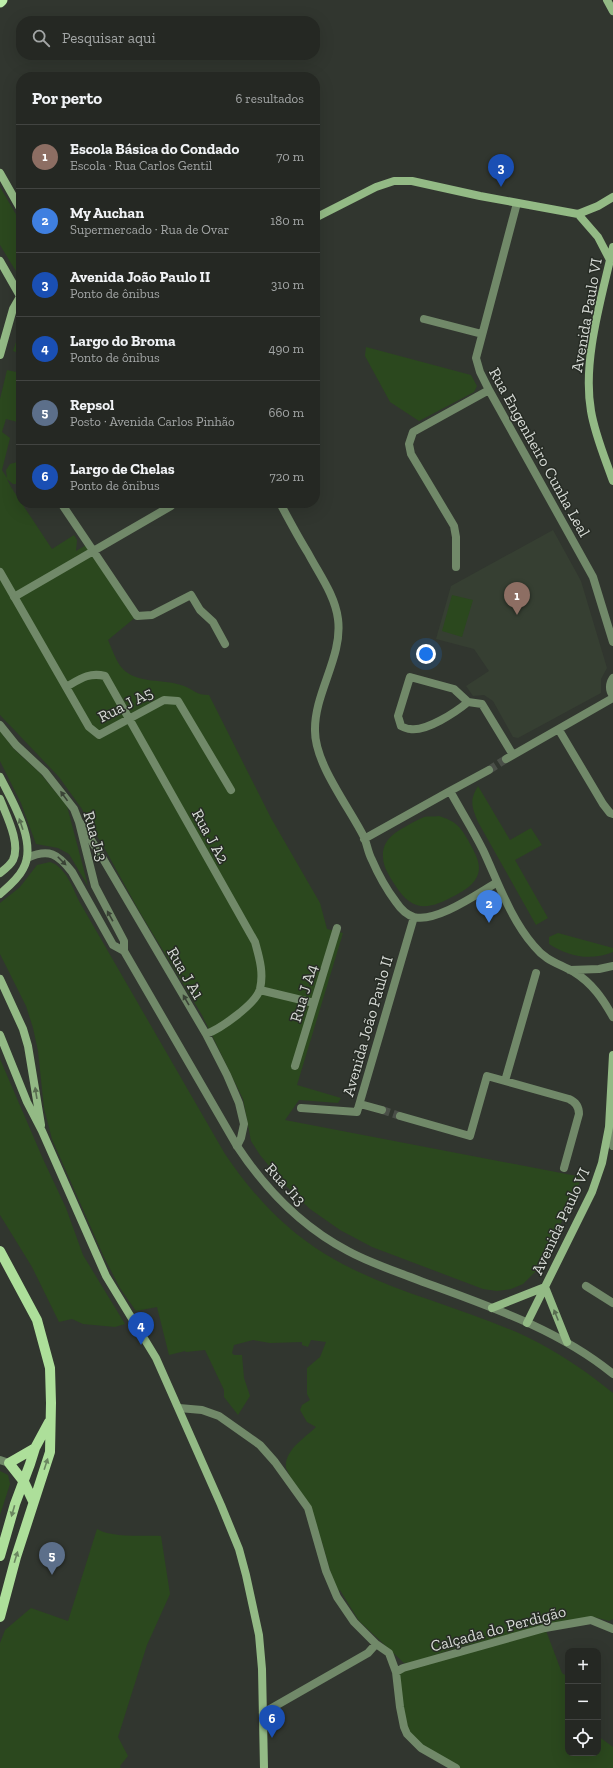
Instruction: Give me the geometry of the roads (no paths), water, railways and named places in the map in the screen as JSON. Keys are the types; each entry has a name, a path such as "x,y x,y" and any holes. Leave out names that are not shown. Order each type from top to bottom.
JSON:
{"main road":[{"path":"607,0 613,11"},
{"path":"0,173 16,201"},
{"path":"320,215 376,187 402,180 420,182 517,203 578,214 598,206 613,197"},
{"path":"578,214 598,237 610,260"},
{"name":"Avenida Paulo VI","path":"613,246 589,372 590,411 596,436 613,481"},
{"path":"0,261 16,288"},
{"path":"0,355 16,305"},
{"path":"0,777 21,822 27,843 27,858 23,869 0,894"},
{"path":"0,799 12,828 15,849 13,860 0,874"},
{"path":"0,979 23,1029 42,1131"},
{"path":"0,1035 27,1102 42,1131 106,1276 156,1358 239,1549 259,1635 262,1669 264,1768"},
{"name":"Avenida Paulo VI","path":"527,1323 592,1192 602,1163 609,1127 613,1055"},
{"path":"0,1251 37,1320 50,1368 50,1452 3,1593 0,1617"},
{"path":"492,1308 545,1287 567,1342"},
{"path":"0,1556 15,1504 35,1448 50,1420"},
{"path":"33,1501 24,1482 4,1461 35,1448"}],"street":[{"name":"Rua Engenheiro Cunha Leal","path":"517,203 476,362 489,390 593,577 613,642"},
{"path":"424,319 482,334"},
{"path":"456,567 456,538 454,526 411,454 409,444 413,432 489,390"},
{"path":"64,508 137,616 152,615 191,595 200,610 213,622 225,644"},
{"path":"14,597 93,552 165,508"},
{"path":"283,508 328,589 336,609 339,628 338,637 316,716 315,737 323,764 364,838 372,860 396,903 408,914 414,917 426,918 440,914 496,883"},
{"name":"Rua J A5","path":"0,572 89,727 99,735 164,700 178,701 231,790"},
{"name":"Rua J A2","path":"66,687 82,678 95,674 105,676 255,942 262,966 260,990"},
{"path":"468,702 427,727 410,730 401,726 398,716 410,677 454,689 468,702 482,704 510,757 559,730 613,697 610,690 610,684 613,678"},
{"name":"Rua J13","path":"0,725 16,745 45,772 74,809 79,822 95,886 124,941 124,952"},
{"path":"559,730 602,804 610,813 613,814"},
{"path":"364,838 489,770"},
{"path":"450,792 483,850 496,883 527,938 550,961 569,970 586,981 597,991 613,1017"},
{"name":"Rua J A1","path":"79,822 102,857 206,1034 239,1103 244,1124 241,1138 237,1146"},
{"name":"Rua J13","path":"27,858 34,854 50,853 59,856 72,872 113,945 124,952 237,1146 272,1193 301,1219 332,1242 349,1252 384,1268 492,1308 527,1323 567,1342 613,1374"},
{"name":"Avenida João Paulo II","path":"301,1108 357,1112 414,917"},
{"name":"Rua J A4","path":"295,1066 337,928"},
{"path":"569,970 599,969 613,966"},
{"path":"505,1081 536,973"},
{"path":"206,1034 214,1031 245,1009 260,990 314,1003"},
{"path":"400,1116 470,1136 488,1076 569,1099 576,1103 579,1114 564,1168"},
{"path":"360,1104 382,1110"},
{"path":"609,1127 613,1146"},
{"path":"586,1286 613,1303"},
{"path":"179,1408 202,1410 219,1416 260,1445 275,1462 308,1508 326,1571 337,1597 354,1622 376,1644 389,1653 396,1672 400,1706 404,1727 407,1734 421,1748 456,1768"},
{"name":"Calçada do Perdigão","path":"396,1672 403,1668 545,1628 591,1620 610,1627"},
{"path":"263,1713 368,1653 376,1644"}],"tunnel":[{"path":"489,770 506,759"},
{"path":"382,1110 400,1116"}],"place":[{"name":"Avenida João Paulo II","path":"501,187"},
{"name":"Escola Básica do Condado","path":"517,615"},
{"name":"My Auchan","path":"489,923"},
{"name":"Largo do Broma","path":"141,1345"},
{"name":"Repsol","path":"52,1575"},
{"name":"Largo de Chelas","path":"272,1738"}]}
